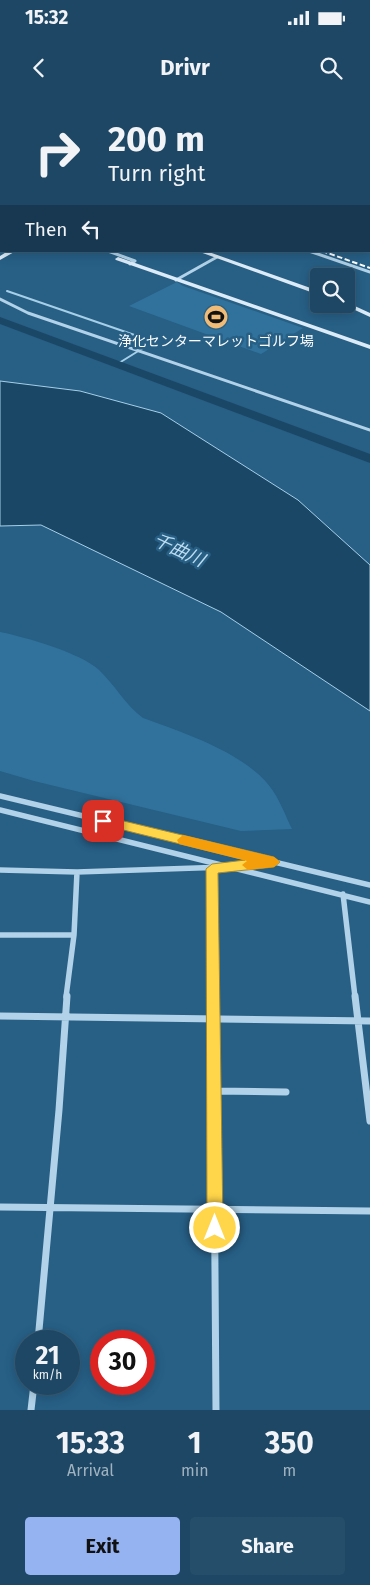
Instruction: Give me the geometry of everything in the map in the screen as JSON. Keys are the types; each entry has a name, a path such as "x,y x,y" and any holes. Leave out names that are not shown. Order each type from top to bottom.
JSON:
{"street":[{"path":"0,258 11,252"},
{"path":"111,252 135,261 130,264"},
{"path":"203,252 310,290"},
{"path":"313,252 370,272"},
{"path":"176,280 217,257"},
{"path":"118,259 359,345 370,347"},
{"path":"0,299 28,312 370,430"},
{"path":"355,308 370,315"},
{"path":"359,345 370,339"},
{"path":"0,796 370,886"},
{"path":"0,810 370,901"},
{"path":"0,870 77,872 212,869 274,862"},
{"path":"212,869 216,1410"},
{"path":"39,1330 64,1017 74,935 77,872"},
{"path":"342,894 370,1121"},
{"path":"0,935 74,935"},
{"path":"0,1016 370,1021"},
{"path":"214,1091 286,1092"},
{"path":"0,1207 370,1211"},
{"path":"31,1410 33,1395"}],"shaded area":[{"name":"浄化センターマレットゴルフ場","path":"177,282 183,286 303,328 261,354 129,306"},
{"path":"0,632 38,642 91,664 110,682 131,708 143,718 214,746 248,766 273,791 292,829 241,831 0,771"}],"water":[{"path":"0,381 80,391 161,413 298,500 370,565 370,711 221,612 41,525 0,526"}],"waterway":[{"path":"7,291 149,340 148,345 119,363"},
{"name":"千曲川","path":"0,320 370,459"}],"railway":[{"path":"325,252 370,268"}],"slow traffic":[{"path":"183,840 274,862 248,865"}],"place":[{"name":"浄化センターマレットゴルフ場","path":"216,317"}],"route":[{"path":"103,821 274,862 212,869 215,1228"}]}
